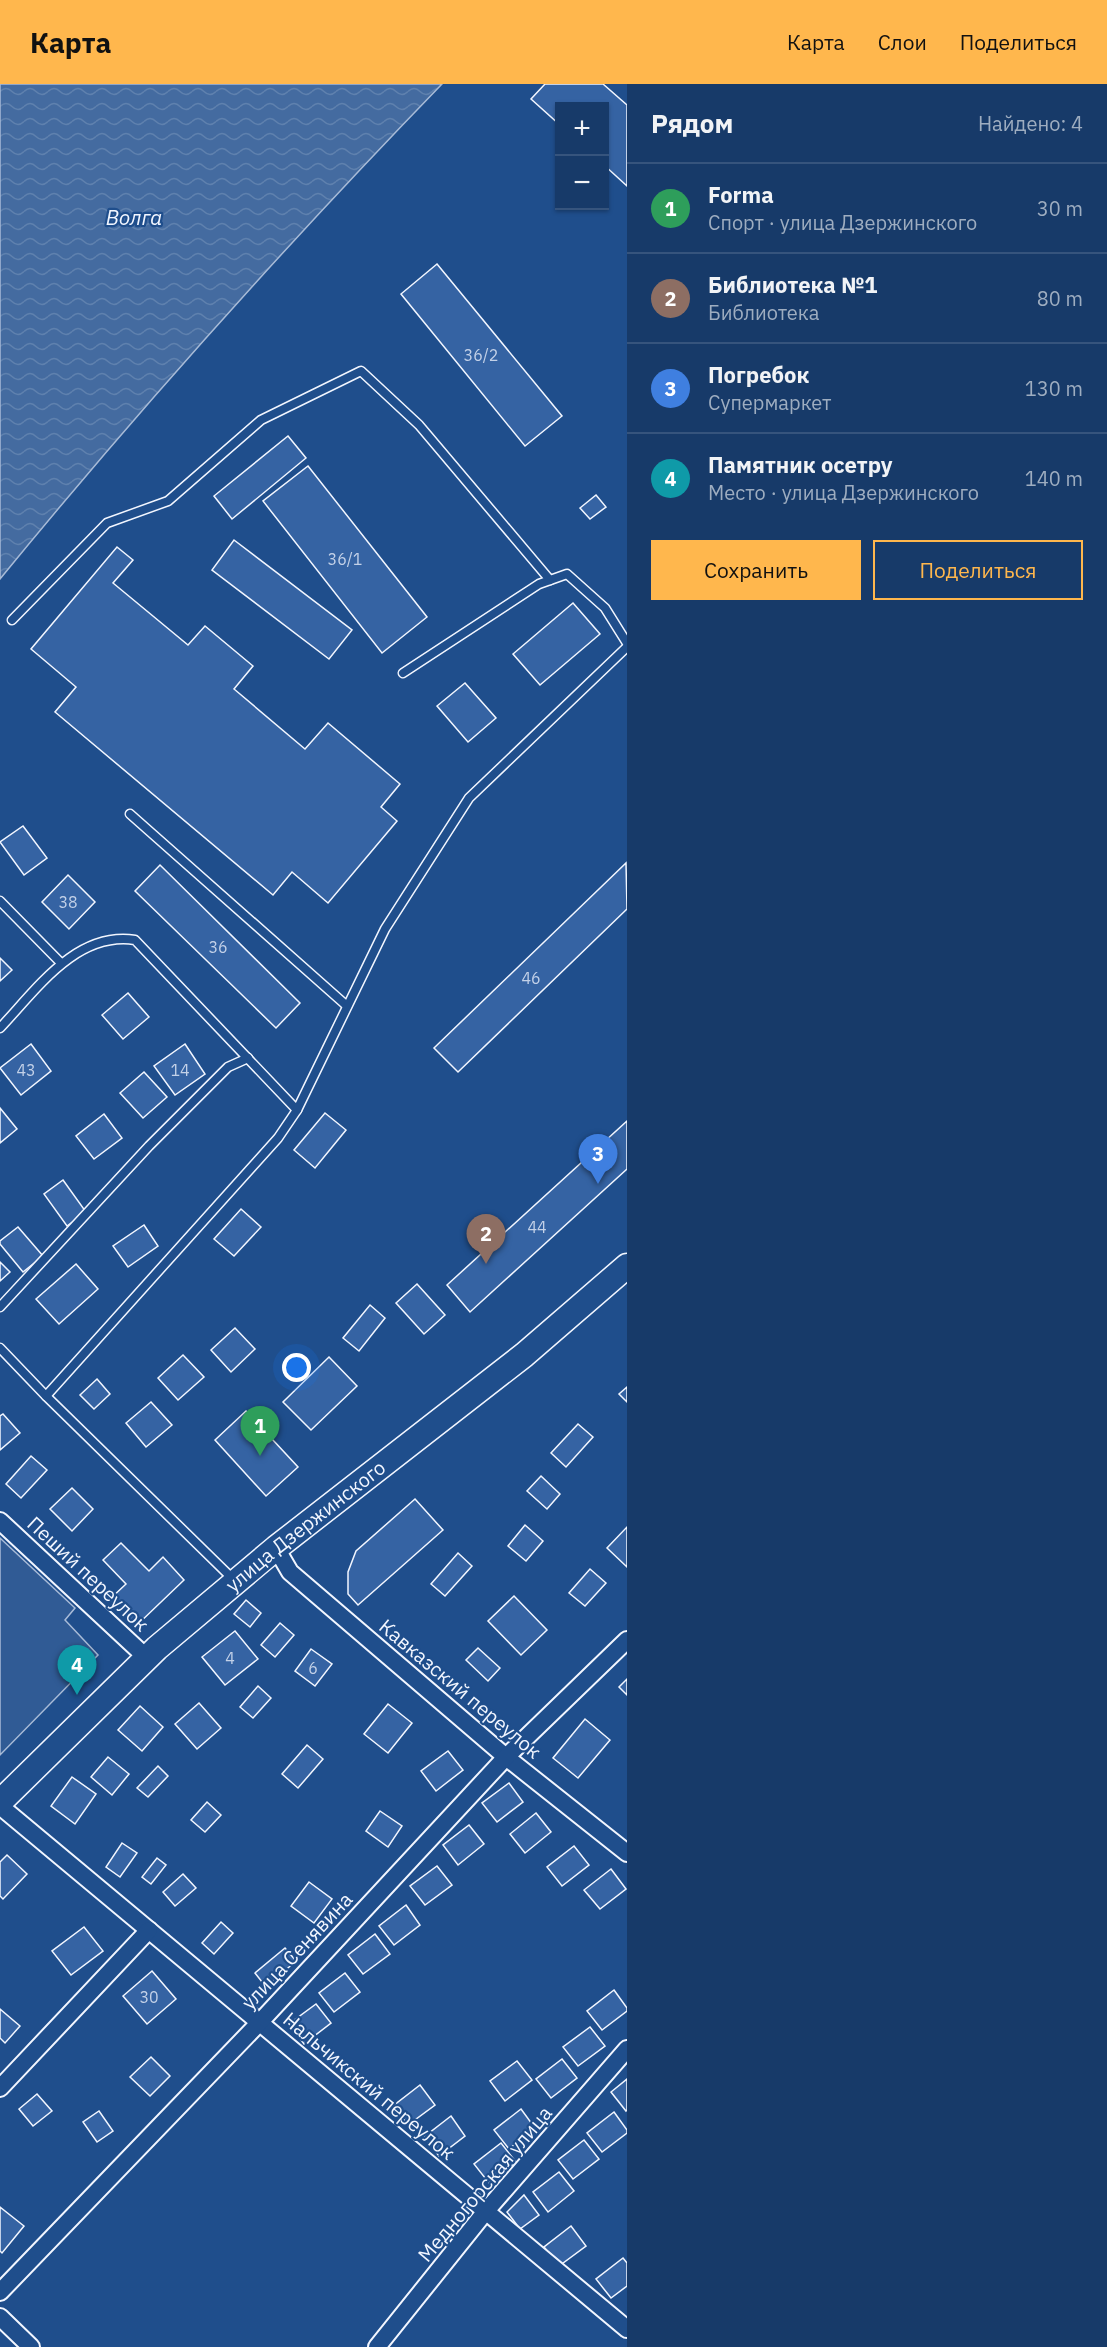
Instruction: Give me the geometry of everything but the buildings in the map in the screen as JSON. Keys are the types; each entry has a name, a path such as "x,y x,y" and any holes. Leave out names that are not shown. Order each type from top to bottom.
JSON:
{"main road":[{"name":"улица Дзержинского","path":"0,1804 147,1658 276,1548 524,1355 627,1266"}],"street":[{"name":"Пеший переулок","path":"0,1521 147,1658"},
{"name":"Кавказский переулок","path":"276,1548 290,1572 506,1757 627,1853"},
{"name":"улица Сенявина","path":"0,2292 260,2022 506,1757 627,1640"},
{"name":"Нальчикский переулок","path":"0,1804 627,2329"},
{"path":"0,2088 149,1930"},
{"name":"Медногорская улица","path":"377,2347 486,2211 627,2049"},
{"path":"0,2317 31,2347"}],"lane":[{"path":"12,620 107,523 168,501 261,420 361,371 419,425 550,580"},
{"path":"46,1396 278,1138 297,1110 385,929 469,798 627,645 605,608 567,574 539,584 403,673"},
{"path":"130,814 348,1006"},
{"path":"0,901 61,963"},
{"path":"0,1028 61,963 80,951 106,940 120,938 135,940 297,1110"},
{"path":"0,1307 149,1146 228,1067 248,1058"},
{"path":"0,1348 236,1582"}],"shaded area":[{"path":"0,1538 75,1608 65,1620 98,1655 0,1755"}],"water":[{"name":"Волга","path":"0,84 442,84 216,327 106,452 0,579"}],"place":[{"name":"Погребок","path":"598,1184"},
{"name":"Библиотека №1","path":"486,1264"},
{"name":"Forma","path":"260,1456"},
{"name":"Памятник осетру","path":"77,1695"}]}
